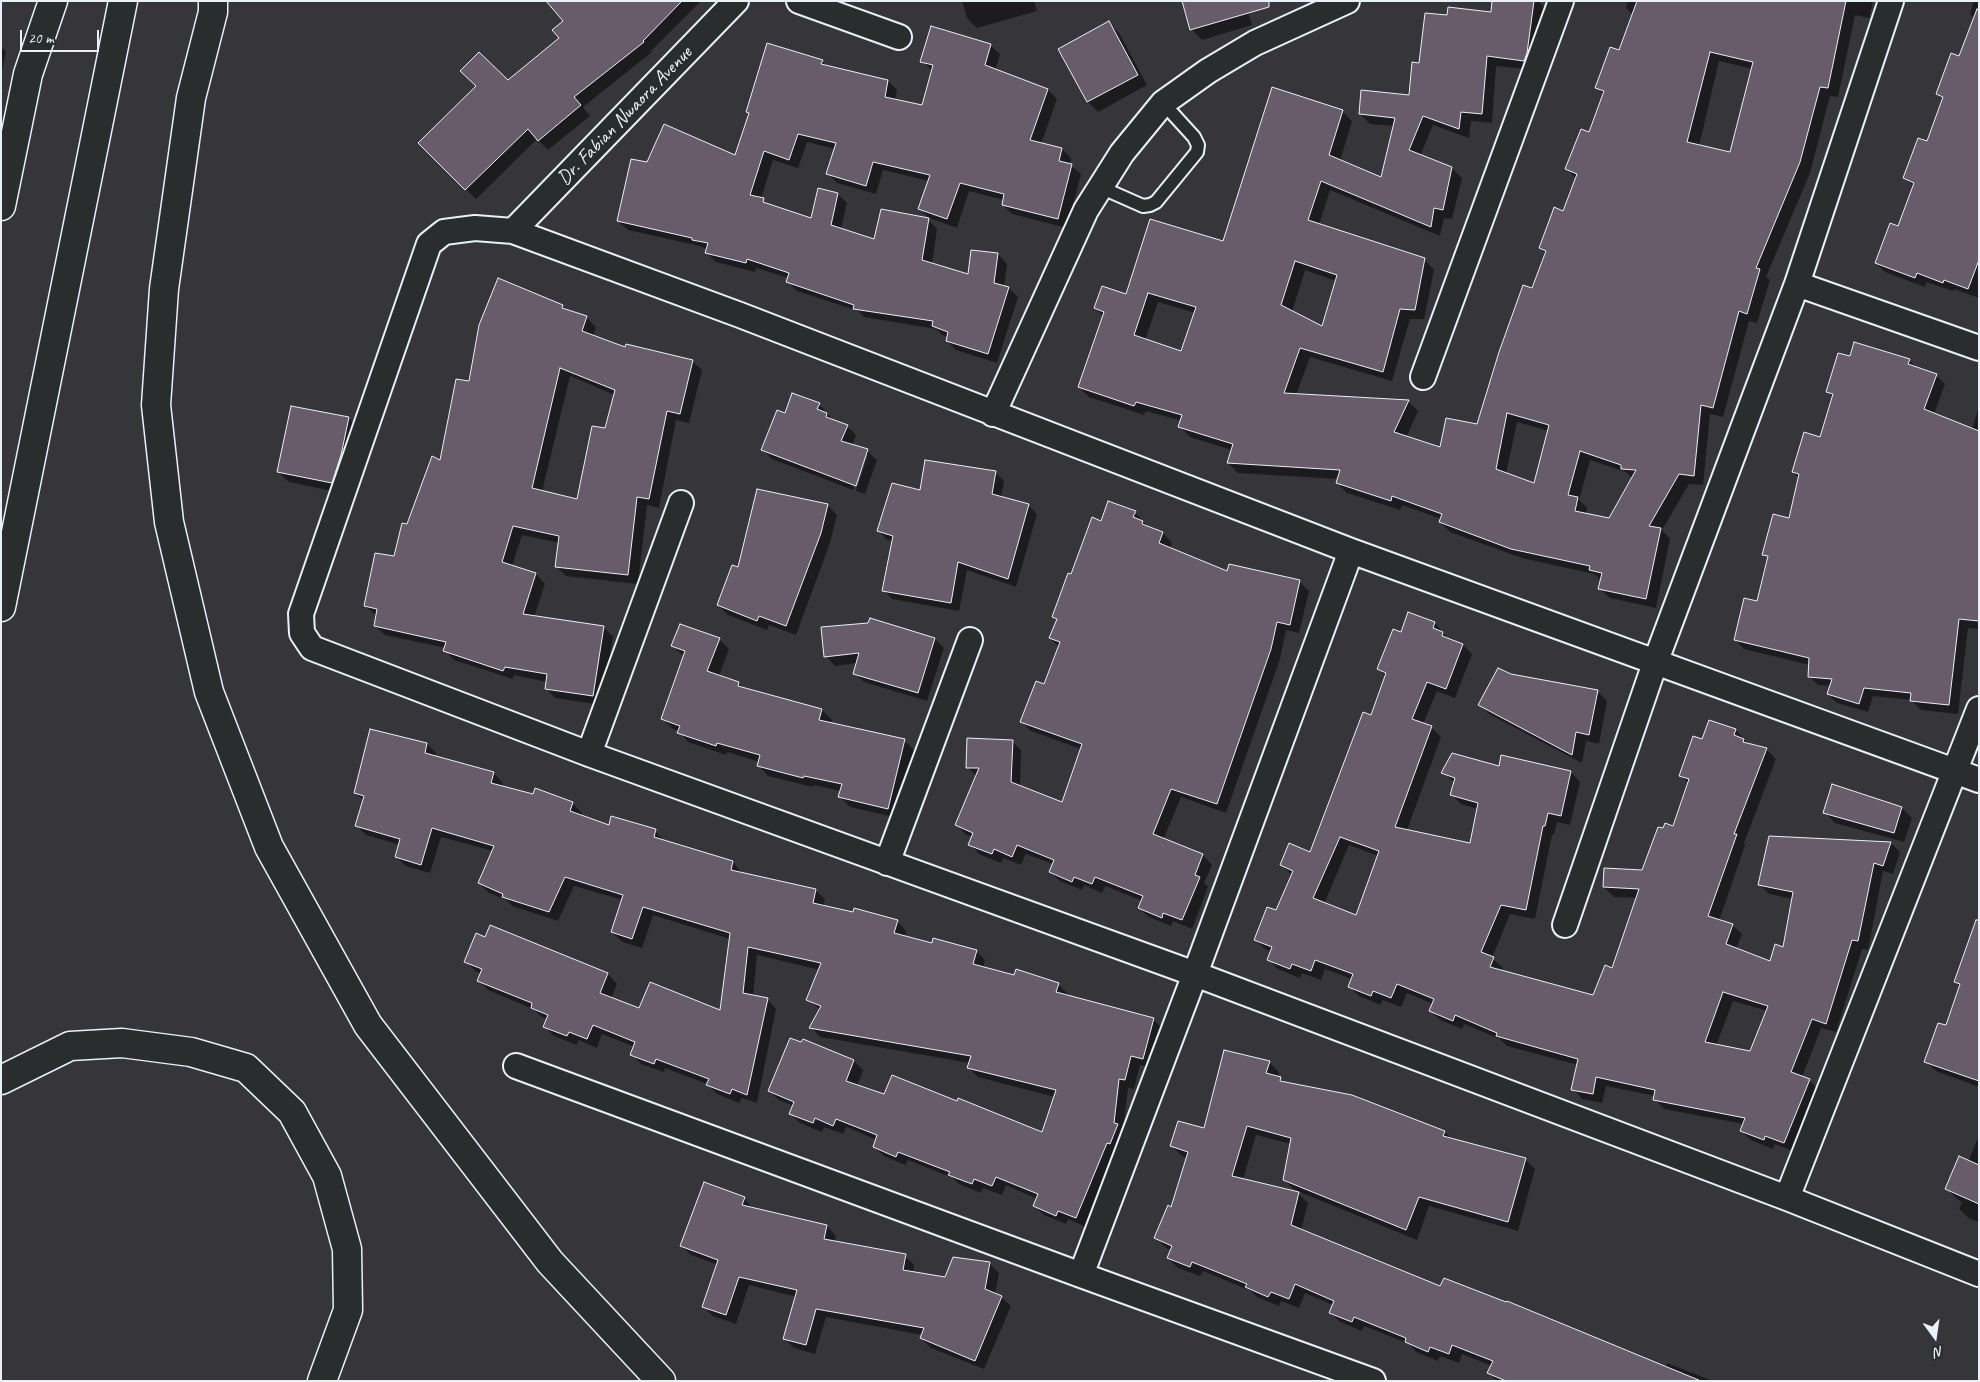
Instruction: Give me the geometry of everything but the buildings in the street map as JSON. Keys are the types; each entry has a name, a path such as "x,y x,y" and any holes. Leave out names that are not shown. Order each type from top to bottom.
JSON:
{"main road":[{"path":"1,206 28,74 53,1"},
{"path":"1,607 123,1"},
{"path":"214,1 213,12 191,98 164,289 156,405 169,522 208,692 269,847 368,1025 550,1262 661,1381"},
{"path":"1,1080 70,1046 122,1043 190,1052 246,1068 292,1112 327,1176 347,1249 348,1310 322,1381"}],"street":[{"name":"Dr. Fabian Nwaora Avenue","path":"513,231 736,1"},
{"path":"799,1 899,37"},
{"path":"993,414 1086,210 1122,153 1163,103 1208,71 1254,43 1347,1"},
{"path":"1423,376 1561,1"},
{"path":"1564,925 1655,663 1797,284 1891,1"},
{"path":"1979,780 1351,551 993,414 740,314 513,231 474,228 444,232 429,244 301,614 302,633 312,648 589,754 1195,974 1787,1198 1979,1274"},
{"path":"1797,284 1979,348"},
{"path":"589,754 681,503"},
{"path":"1081,1275 1195,974 1351,551"},
{"path":"887,862 970,640"},
{"path":"1787,1198 1979,709"},
{"path":"516,1066 1373,1381"}],"lane":[{"path":"1100,187 1143,206 1150,205 1156,202 1197,152 1198,145 1194,137 1163,103"}]}
